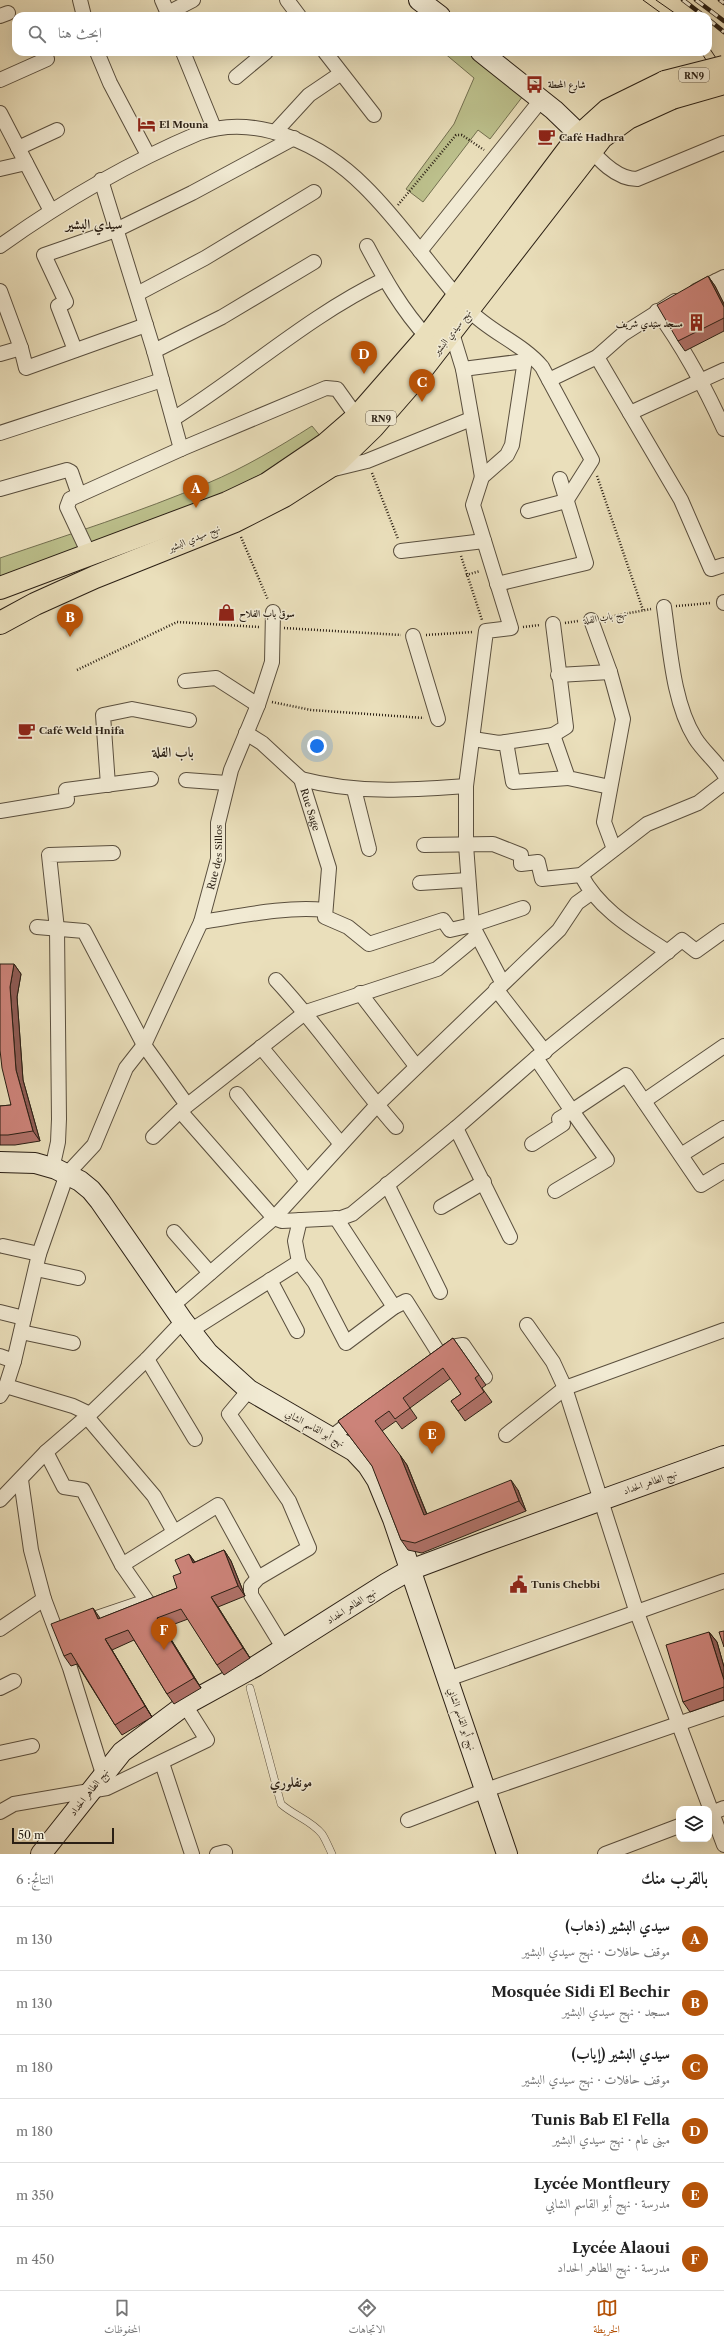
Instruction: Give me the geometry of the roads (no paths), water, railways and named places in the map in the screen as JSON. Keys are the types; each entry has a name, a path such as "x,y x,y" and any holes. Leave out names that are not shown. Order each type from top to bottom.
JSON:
{"main road":[{"name":"نهج سيدي البشير","path":"0,623 35,604 231,512 267,484 306,459 343,431 427,337 464,304 585,143 608,110 668,90 724,67"},
{"name":"نهج سيدي البشير","path":"668,90 724,83"},
{"name":"نهج سيدي البشير","path":"0,588 90,556 284,496 326,470 358,441 388,410 452,333 464,304"}],"street":[{"path":"80,0 83,12"},
{"path":"162,0 167,12"},
{"path":"173,12 193,0"},
{"path":"287,0 296,12"},
{"path":"419,0 435,12"},
{"path":"98,56 110,84 148,155"},
{"path":"185,56 214,128"},
{"path":"236,77 261,56"},
{"path":"328,56 340,74 374,115"},
{"path":"487,56 541,100 617,174 630,179 637,178 724,143"},
{"path":"0,80 47,58"},
{"path":"275,132 309,95 340,74"},
{"path":"420,251 494,156 541,100"},
{"path":"0,113 51,212"},
{"path":"0,246 101,180 148,155 214,128 242,127 275,132 294,138 329,158 353,176 390,214 464,304 526,357 536,361 549,380 592,460 566,501 528,511"},
{"path":"18,148 58,130"},
{"path":"75,350 58,306 66,302 44,255 116,230 192,193 294,138"},
{"path":"0,170 26,163"},
{"path":"101,180 154,351 174,419 181,449"},
{"path":"137,294 205,258 314,192"},
{"path":"367,246 385,279 416,324 427,337"},
{"path":"154,351 222,318 314,262"},
{"path":"174,419 246,370 319,316 385,279"},
{"path":"549,380 597,357 623,334 657,311 720,279 724,297"},
{"path":"0,291 21,348 26,368 146,325"},
{"path":"657,311 673,333 702,380 724,428"},
{"path":"452,333 462,369 482,477 473,505 511,628 486,631 466,786 466,845 468,880 475,931 499,985 572,1110 607,1160 555,1191"},
{"path":"0,354 21,348"},
{"path":"462,369 526,357"},
{"path":"482,477 506,456 512,445 526,357"},
{"path":"597,357 681,500 711,569 724,565"},
{"path":"630,413 724,370"},
{"path":"0,433 162,380"},
{"path":"90,556 67,507 68,501 79,495 181,449 329,387 337,389 357,417"},
{"path":"326,470 367,461 471,419"},
{"path":"0,489 67,470 71,472 79,495"},
{"path":"497,584 586,563 560,479"},
{"path":"402,551 484,541"},
{"path":"664,607 673,672 682,708 695,738 724,774"},
{"name":"Rue des Sillos","path":"67,1174 94,1145 126,1068 144,1045 201,922 218,859 218,823 227,783 259,702 272,662 273,612"},
{"path":"591,620 610,672 623,719 604,822 614,849"},
{"path":"473,739 499,743 554,735 566,727 558,675 553,624"},
{"path":"413,636 438,719"},
{"path":"558,675 610,672"},
{"path":"185,681 216,678 259,702"},
{"path":"108,785 103,715 132,710 189,720"},
{"name":"Rue Sage","path":"246,733 262,743 301,779 329,868 325,910"},
{"path":"554,735 568,778"},
{"path":"506,742 513,782 568,778 610,787"},
{"path":"0,811 67,800 66,790 151,779"},
{"path":"301,779 331,787 380,791 466,786"},
{"path":"186,780 227,783"},
{"path":"424,845 493,844 521,854 521,864 538,862 542,879 581,875 647,824 698,803 724,783"},
{"path":"354,789 369,849"},
{"path":"54,1160 58,1142 59,1119 56,929 49,855 113,853"},
{"path":"581,875 591,893 621,922 668,952"},
{"path":"420,883 468,880"},
{"path":"0,1500 21,1480 46,1452 89,1415 147,1359 182,1319 210,1274 274,1218 377,1105 499,985 559,930 577,902 591,893"},
{"path":"201,922 304,908 325,910 325,917 348,927 369,944 443,920 450,930 475,931"},
{"path":"152,1137 184,1108 306,1012 360,992 437,969 475,931 523,908"},
{"path":"37,927 84,932 144,1045 184,1108 274,1218 282,1221 336,1218 352,1214 456,1128 540,1055 682,940 696,951 724,932"},
{"path":"276,980 306,1012 377,1105 396,1126"},
{"path":"360,992 416,1066"},
{"path":"644,1101 724,1046"},
{"path":"261,1047 341,1144"},
{"path":"532,1144 563,1124 559,1119 626,1075 701,1185 724,1171"},
{"path":"237,1094 307,1181"},
{"path":"456,1128 510,1237"},
{"path":"681,1155 724,1128"},
{"name":"نهج أبو القاسم الشابي","path":"0,1162 36,1163 67,1174 80,1181 100,1201 182,1319 208,1353 249,1390 330,1438 345,1444 354,1451 371,1471 387,1502 507,1854"},
{"path":"67,1174 39,1254 14,1361 3,1391 73,1406 89,1415 154,1496 174,1532"},
{"path":"441,1207 484,1182"},
{"path":"387,1184 440,1292"},
{"path":"336,1218 394,1307"},
{"path":"300,1220 295,1241 299,1262 315,1282 346,1342 394,1307 406,1301 440,1356"},
{"path":"174,1232 210,1274"},
{"path":"3,1246 39,1254"},
{"path":"182,1319 270,1280 299,1262"},
{"path":"36,1269 78,1278"},
{"path":"270,1280 297,1331"},
{"path":"0,1312 24,1318"},
{"path":"527,1325 553,1362 565,1388 636,1610 677,1724 715,1812 724,1845"},
{"path":"506,1435 565,1388 724,1330"},
{"path":"21,1332 73,1343"},
{"path":"428,1365 457,1346 463,1345 485,1377"},
{"path":"0,1356 14,1361"},
{"path":"147,1359 195,1439"},
{"path":"249,1390 229,1414 289,1501 309,1548 258,1578 251,1586 251,1595 284,1649"},
{"path":"330,1438 366,1410"},
{"path":"46,1452 64,1487 83,1490 122,1565 147,1601 55,1633"},
{"name":"نهج الطاهر الحداد","path":"41,1854 88,1792 122,1752 185,1705 284,1649 410,1570 601,1499 724,1456"},
{"path":"21,1480 31,1550 44,1599 55,1633 70,1668 103,1774"},
{"path":"122,1565 218,1505 258,1578"},
{"path":"448,1679 636,1610 724,1581"},
{"path":"0,1629 44,1599"},
{"path":"0,1688 14,1681"},
{"path":"0,1812 14,1804 107,1788 162,1763 207,1740 185,1705"},
{"path":"408,1820 486,1790 724,1708"},
{"path":"0,1753 32,1746"},
{"path":"162,1763 192,1854"},
{"path":"605,1854 676,1827"}],"lane":[{"path":"250,1688 281,1804 290,1812 313,1825 322,1834 332,1854"}],"tram line":[{"path":"643,0 660,12"},
{"path":"656,0 673,12"},
{"path":"712,52 724,70"},
{"path":"704,56 724,88"}],"railway":[{"path":"683,0 699,12"},
{"path":"696,0 724,21"},
{"path":"720,0 724,3"},
{"path":"712,22 724,32"}],"place":[{"name":"شارع المحطة","path":"535,84"},
{"name":"El Mouna","path":"146,124"},
{"name":"Café Hadhra","path":"546,137"},
{"name":"مسجد سيدي شريف","path":"696,323"},
{"name":"Tunis Bab El Fella","path":"364,374"},
{"name":"سيدي البشير (إياب)","path":"422,402"},
{"name":"سيدي البشير (ذهاب)","path":"196,508"},
{"name":"سوق باب الفلاح","path":"226,613"},
{"name":"Mosquée Sidi El Bechir","path":"70,637"},
{"name":"Café Weld Hnifa","path":"26,730"},
{"name":"Lycée Montfleury","path":"432,1454"},
{"name":"Tunis Chebbi","path":"518,1584"},
{"name":"Lycée Alaoui","path":"164,1650"}],"district":[{"name":"سيدي البشير","path":"94,224"},
{"name":"باب الفلة","path":"173,752"},
{"name":"مونفلوري","path":"291,1782"}]}
